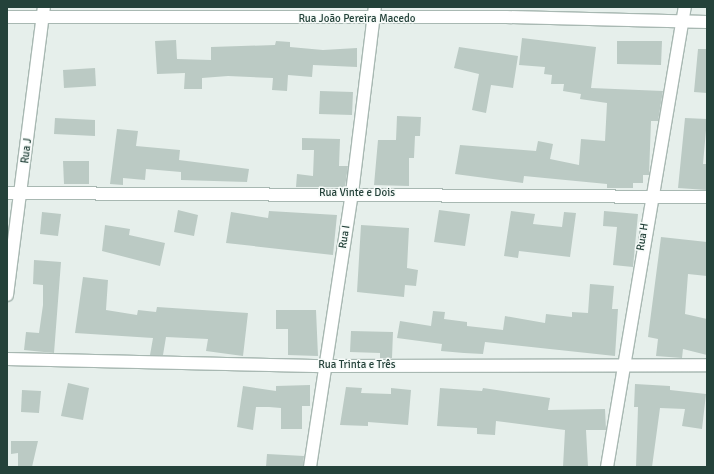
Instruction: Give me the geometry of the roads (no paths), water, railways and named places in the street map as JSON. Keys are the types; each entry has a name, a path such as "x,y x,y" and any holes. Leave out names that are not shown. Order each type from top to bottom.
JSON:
{"street":[{"name":"Rua I","path":"310,467 352,193 375,7"},
{"name":"Rua H","path":"607,467 622,364 650,195 684,22 685,7"},
{"name":"Rua João Pereira Macedo","path":"7,17 44,12 374,19 506,12 707,22"},
{"name":"Rua J","path":"7,295 23,193 44,12"},
{"name":"Rua Vinte e Dois","path":"7,193 352,193 650,195 707,197"},
{"name":"Rua Trinta e Três","path":"7,359 325,366 622,364 707,365"}]}
